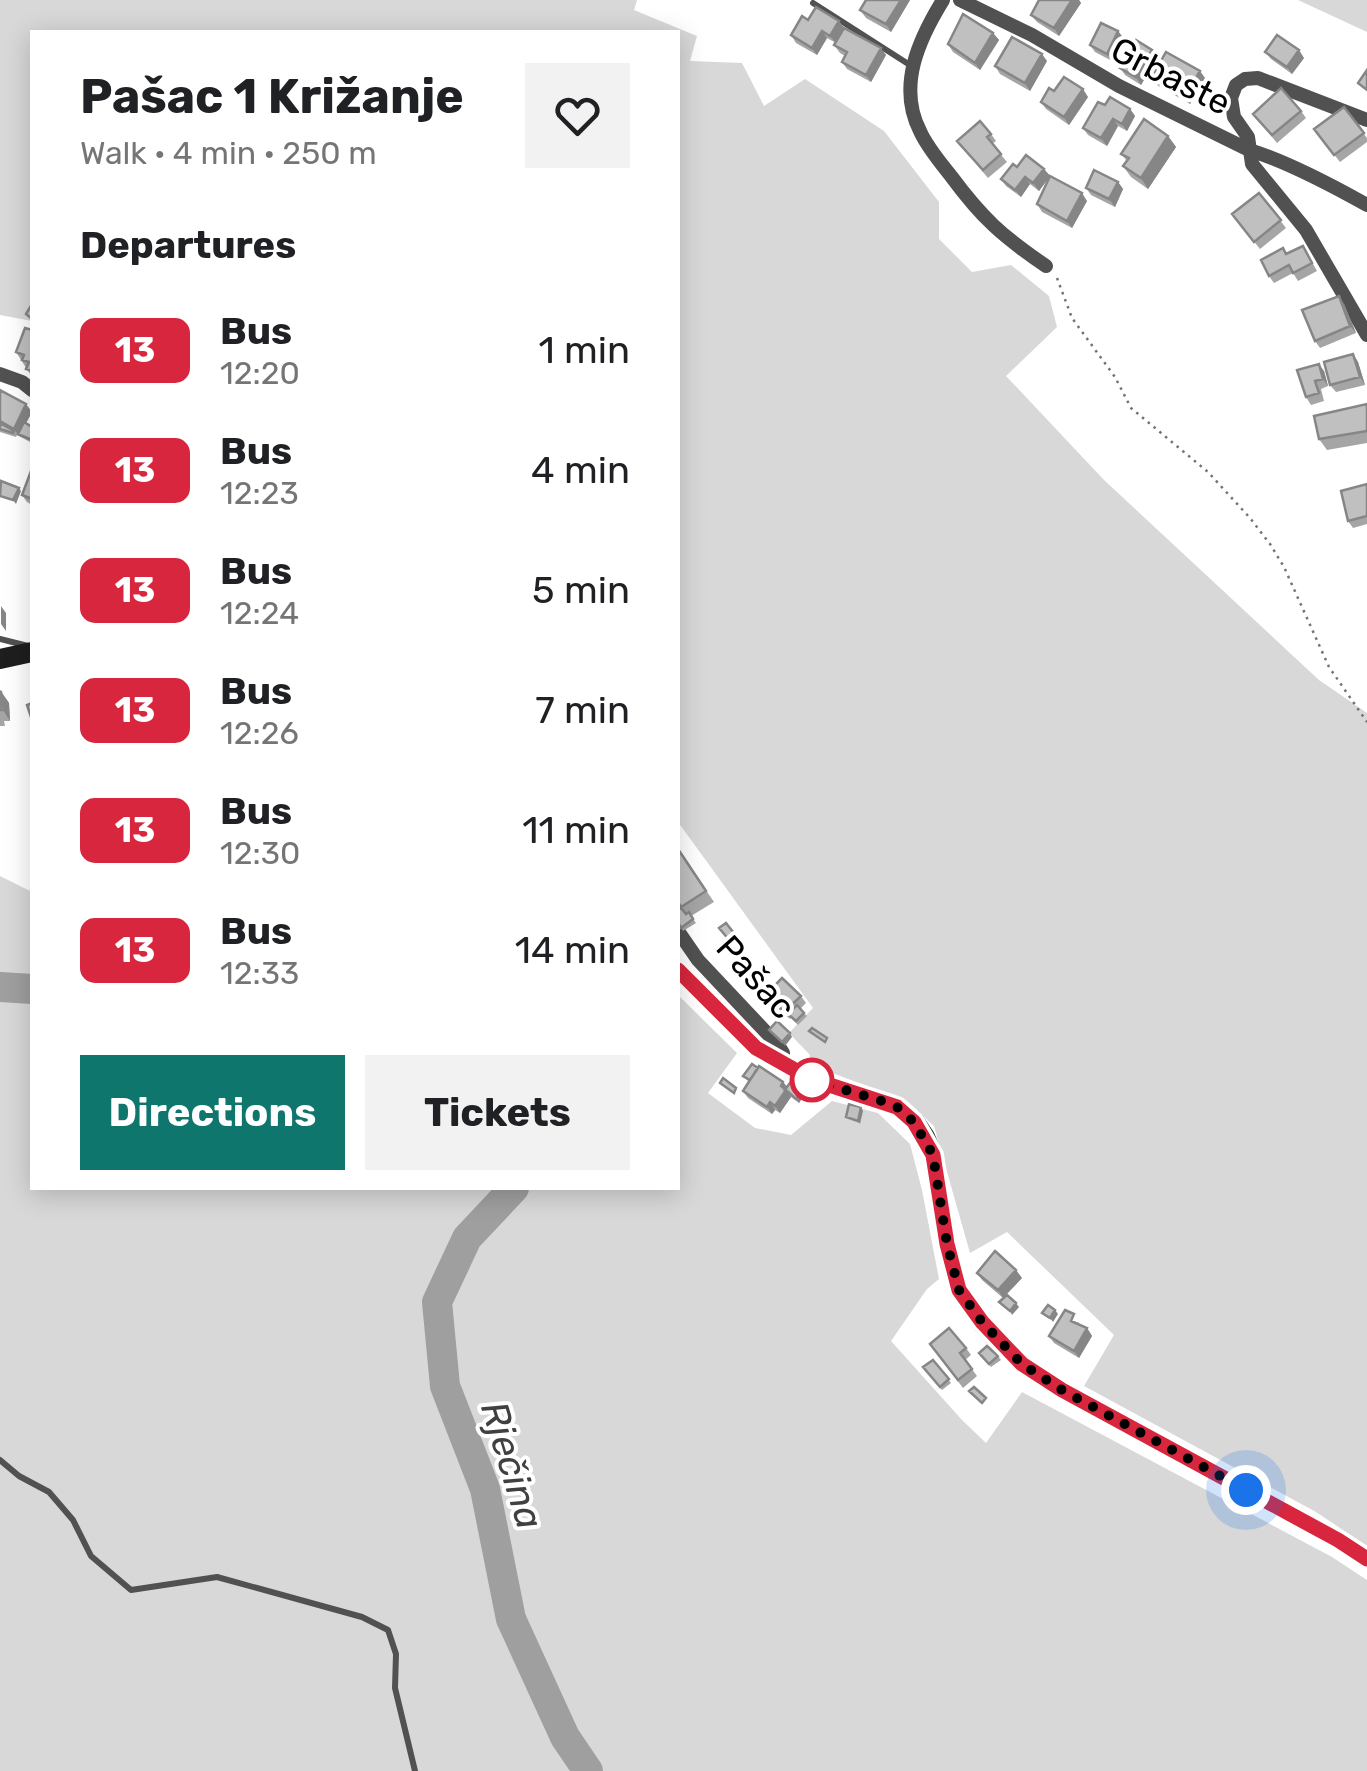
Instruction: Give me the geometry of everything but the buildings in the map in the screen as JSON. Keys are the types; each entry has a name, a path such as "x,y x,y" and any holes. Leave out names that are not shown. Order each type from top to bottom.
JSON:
{"main road":[{"path":"0,659 30,652"},
{"path":"680,972 756,1048 811,1079 897,1107 914,1122 933,1155 947,1244 959,1290 982,1322 1022,1364 1062,1390 1367,1558"}],"street":[{"path":"943,0 914,56 910,91 919,130 990,225 1046,266"},
{"name":"Grbaste","path":"960,0 1032,34 1119,86 1339,189 1367,206"},
{"name":"Grbaste","path":"1367,120 1258,78 1236,85 1232,98 1234,117 1248,137 1252,164 1306,230 1367,335"},
{"path":"0,374 30,388"},
{"name":"Pašac","path":"680,935 698,960 781,1050 783,1065"}],"lane":[{"path":"812,4 912,67"},
{"path":"0,639 30,650"},
{"path":"0,1460 19,1476 49,1492 73,1520 91,1556 131,1590 217,1576 362,1617 388,1630 396,1654 395,1688 415,1771"}],"path":[{"path":"1046,266 1059,280 1072,318 1115,377 1131,408 1208,472 1270,544 1284,566 1328,667 1367,722"}],"shaded area":[{"path":"0,0 637,0 634,10 697,36 690,61 742,63 764,106 805,79 884,131 939,202 939,239 972,272 1011,265 1049,296 1057,327 1006,376 1104,480 1319,680 1367,713 1367,1546 1316,1512 1084,1386 1114,1335 1007,1232 970,1253 934,1126 907,1101 808,1064 810,1055 789,1033 813,1008 680,825 680,30 30,30 30,321 0,315"},
{"path":"1298,0 1367,0 1367,32"},
{"path":"0,876 30,891 30,1190 680,1190 680,997 737,1053 708,1093 755,1128 791,1135 832,1101 878,1113 910,1144 939,1279 927,1289 891,1341 986,1443 1022,1392 1332,1557 1367,1580 1367,1771 0,1771"}],"waterway":[{"name":"Rječina","path":"0,987 30,989"},
{"name":"Rječina","path":"512,1190 467,1238 437,1302 445,1386 485,1489 511,1619 565,1737 588,1771"}],"bus line":[{"name":"13","path":"680,972 756,1048 811,1079 897,1107 914,1122 933,1155 947,1244 959,1290 982,1322 1022,1364 1367,1559"}],"route":[{"path":"812,1080 897,1107 914,1122 933,1155 947,1244 959,1290 982,1322 1022,1364 1062,1390 1246,1490"}]}
